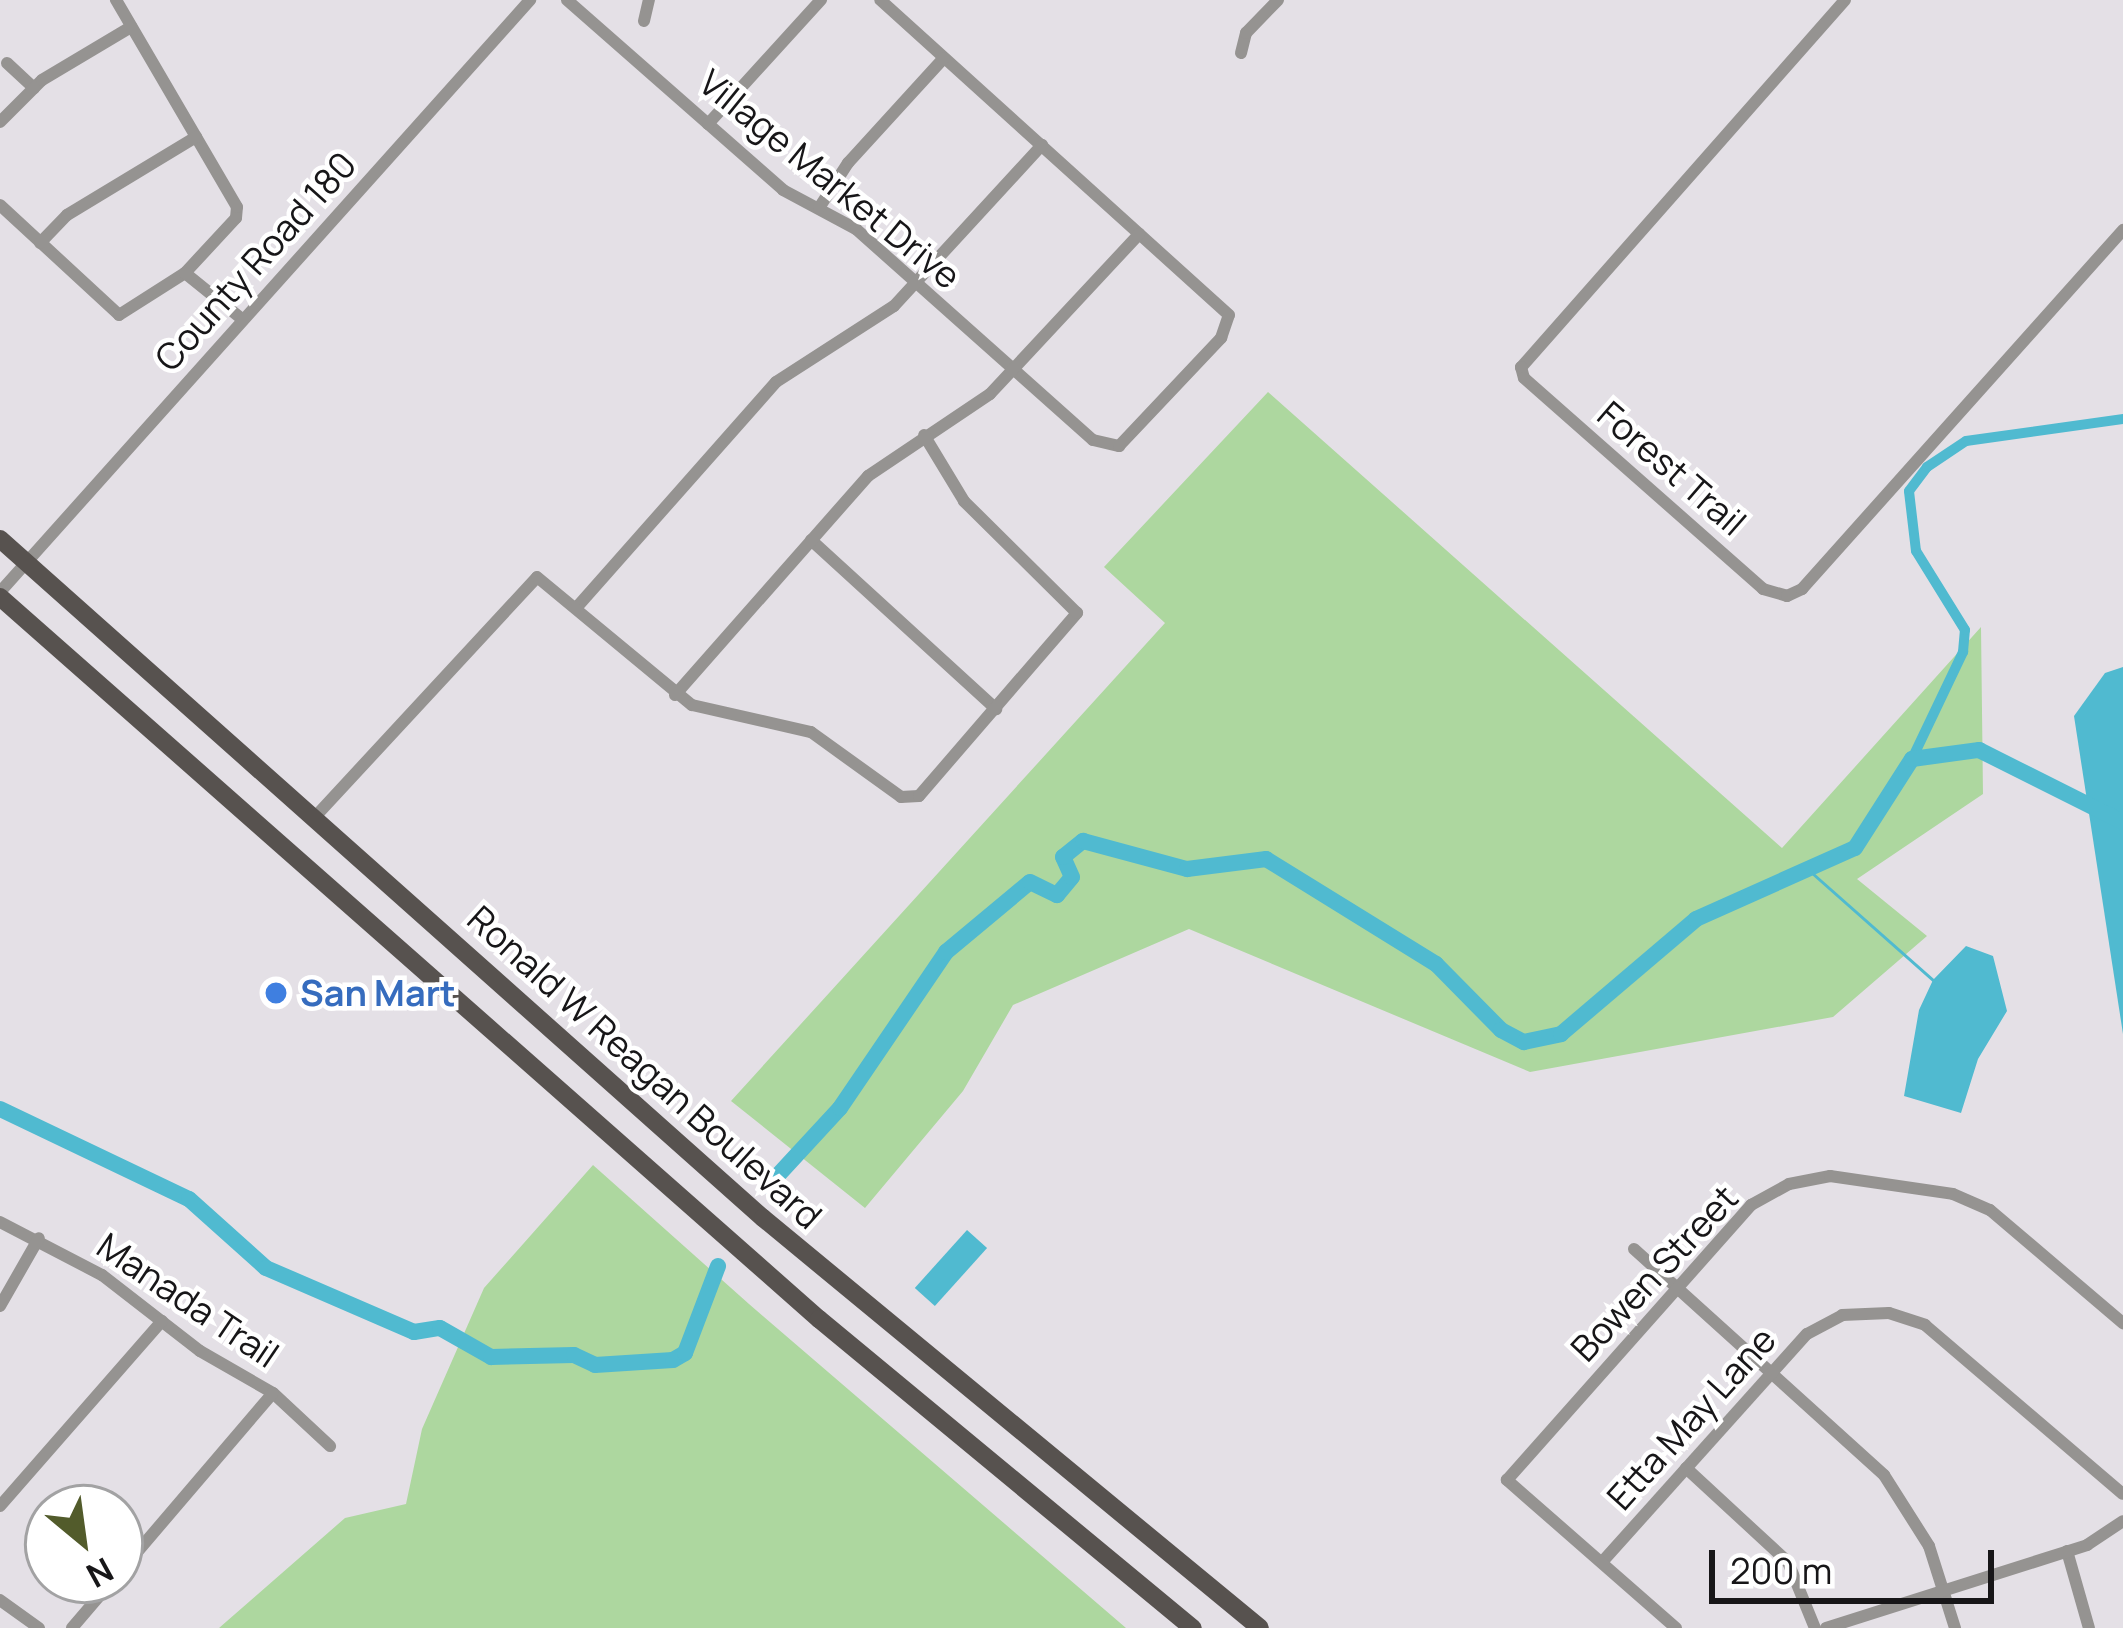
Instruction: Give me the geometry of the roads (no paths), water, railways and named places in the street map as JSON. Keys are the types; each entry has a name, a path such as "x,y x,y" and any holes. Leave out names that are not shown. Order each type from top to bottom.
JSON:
{"main road":[{"name":"Ronald W Reagan Boulevard","path":"0,539 780,1233 1259,1628"},
{"name":"Ronald W Reagan Boulevard","path":"0,594 784,1289 1193,1628"}],"street":[{"path":"0,205 119,315 185,273 237,207 116,0"},
{"name":"County Road 180","path":"0,594 530,0"},
{"name":"Village Market Drive","path":"567,0 783,190 819,208 916,283 1013,370 1111,448 1128,439 1230,321 1139,234"},
{"path":"644,21 649,0"},
{"path":"708,124 820,0"},
{"path":"675,695 885,460 977,405 1139,234 880,0"},
{"path":"1240,53 1241,40 1278,0"},
{"name":"Forest Trail","path":"1845,0 1521,367 1524,378 1763,589 1782,596 1802,590 2123,230"},
{"path":"0,122 34,88 130,27"},
{"path":"819,208 848,163 944,58"},
{"path":"7,63 34,88"},
{"path":"40,243 67,215 196,137"},
{"path":"577,608 776,382 875,321 1042,146"},
{"path":"185,273 242,320"},
{"path":"314,818 527,580 546,581 675,695 709,712 834,742 911,799 1077,613 964,501 924,435"},
{"path":"811,540 996,709"},
{"name":"Bowen Street","path":"1603,1561 1507,1480 1750,1205 1790,1184 1830,1176 1887,1179 1990,1210 2123,1324"},
{"name":"Manada Trail","path":"0,1222 39,1238 273,1394 330,1446"},
{"path":"0,1306 39,1238"},
{"path":"1634,1249 1884,1475 1929,1546 1955,1628"},
{"name":"Etta May Lane","path":"1603,1561 1807,1334 1842,1315 1889,1313 1925,1325 2123,1494"},
{"path":"0,1506 162,1321"},
{"path":"144,1544 273,1394"},
{"path":"1686,1468 1788,1562 1815,1628"},
{"path":"1826,1628 2067,1551 2123,1521"},
{"path":"2067,1551 2089,1628"},
{"path":"1603,1561 1676,1628"},
{"path":"0,1600 39,1628"},
{"path":"72,1628 92,1604"}],"water":[{"path":"2123,667 2123,1034 2074,716 2105,673"},
{"path":"1966,946 1993,956 2007,1011 1978,1059 1961,1113 1904,1096 1919,1010 1933,980"},
{"path":"967,1230 987,1248 935,1306 915,1288"}],"waterway":[{"path":"1912,759 1963,652 1965,630 1916,551 1909,491 1927,467 1966,441 2123,419"},
{"path":"768,1186 840,1108 946,952 1030,882 1057,895 1072,877 1063,857 1083,841 1187,869 1266,859 1436,964 1501,1030 1524,1042 1561,1034 1696,919 1855,848 1912,759 1979,750 2123,822"},
{"path":"1812,873 1933,980"},
{"path":"0,1109 189,1199 266,1268 414,1332 440,1328 491,1357 574,1355 595,1365 673,1360 685,1353 718,1266"}],"place":[{"name":"San Mart","path":"276,993"}]}
